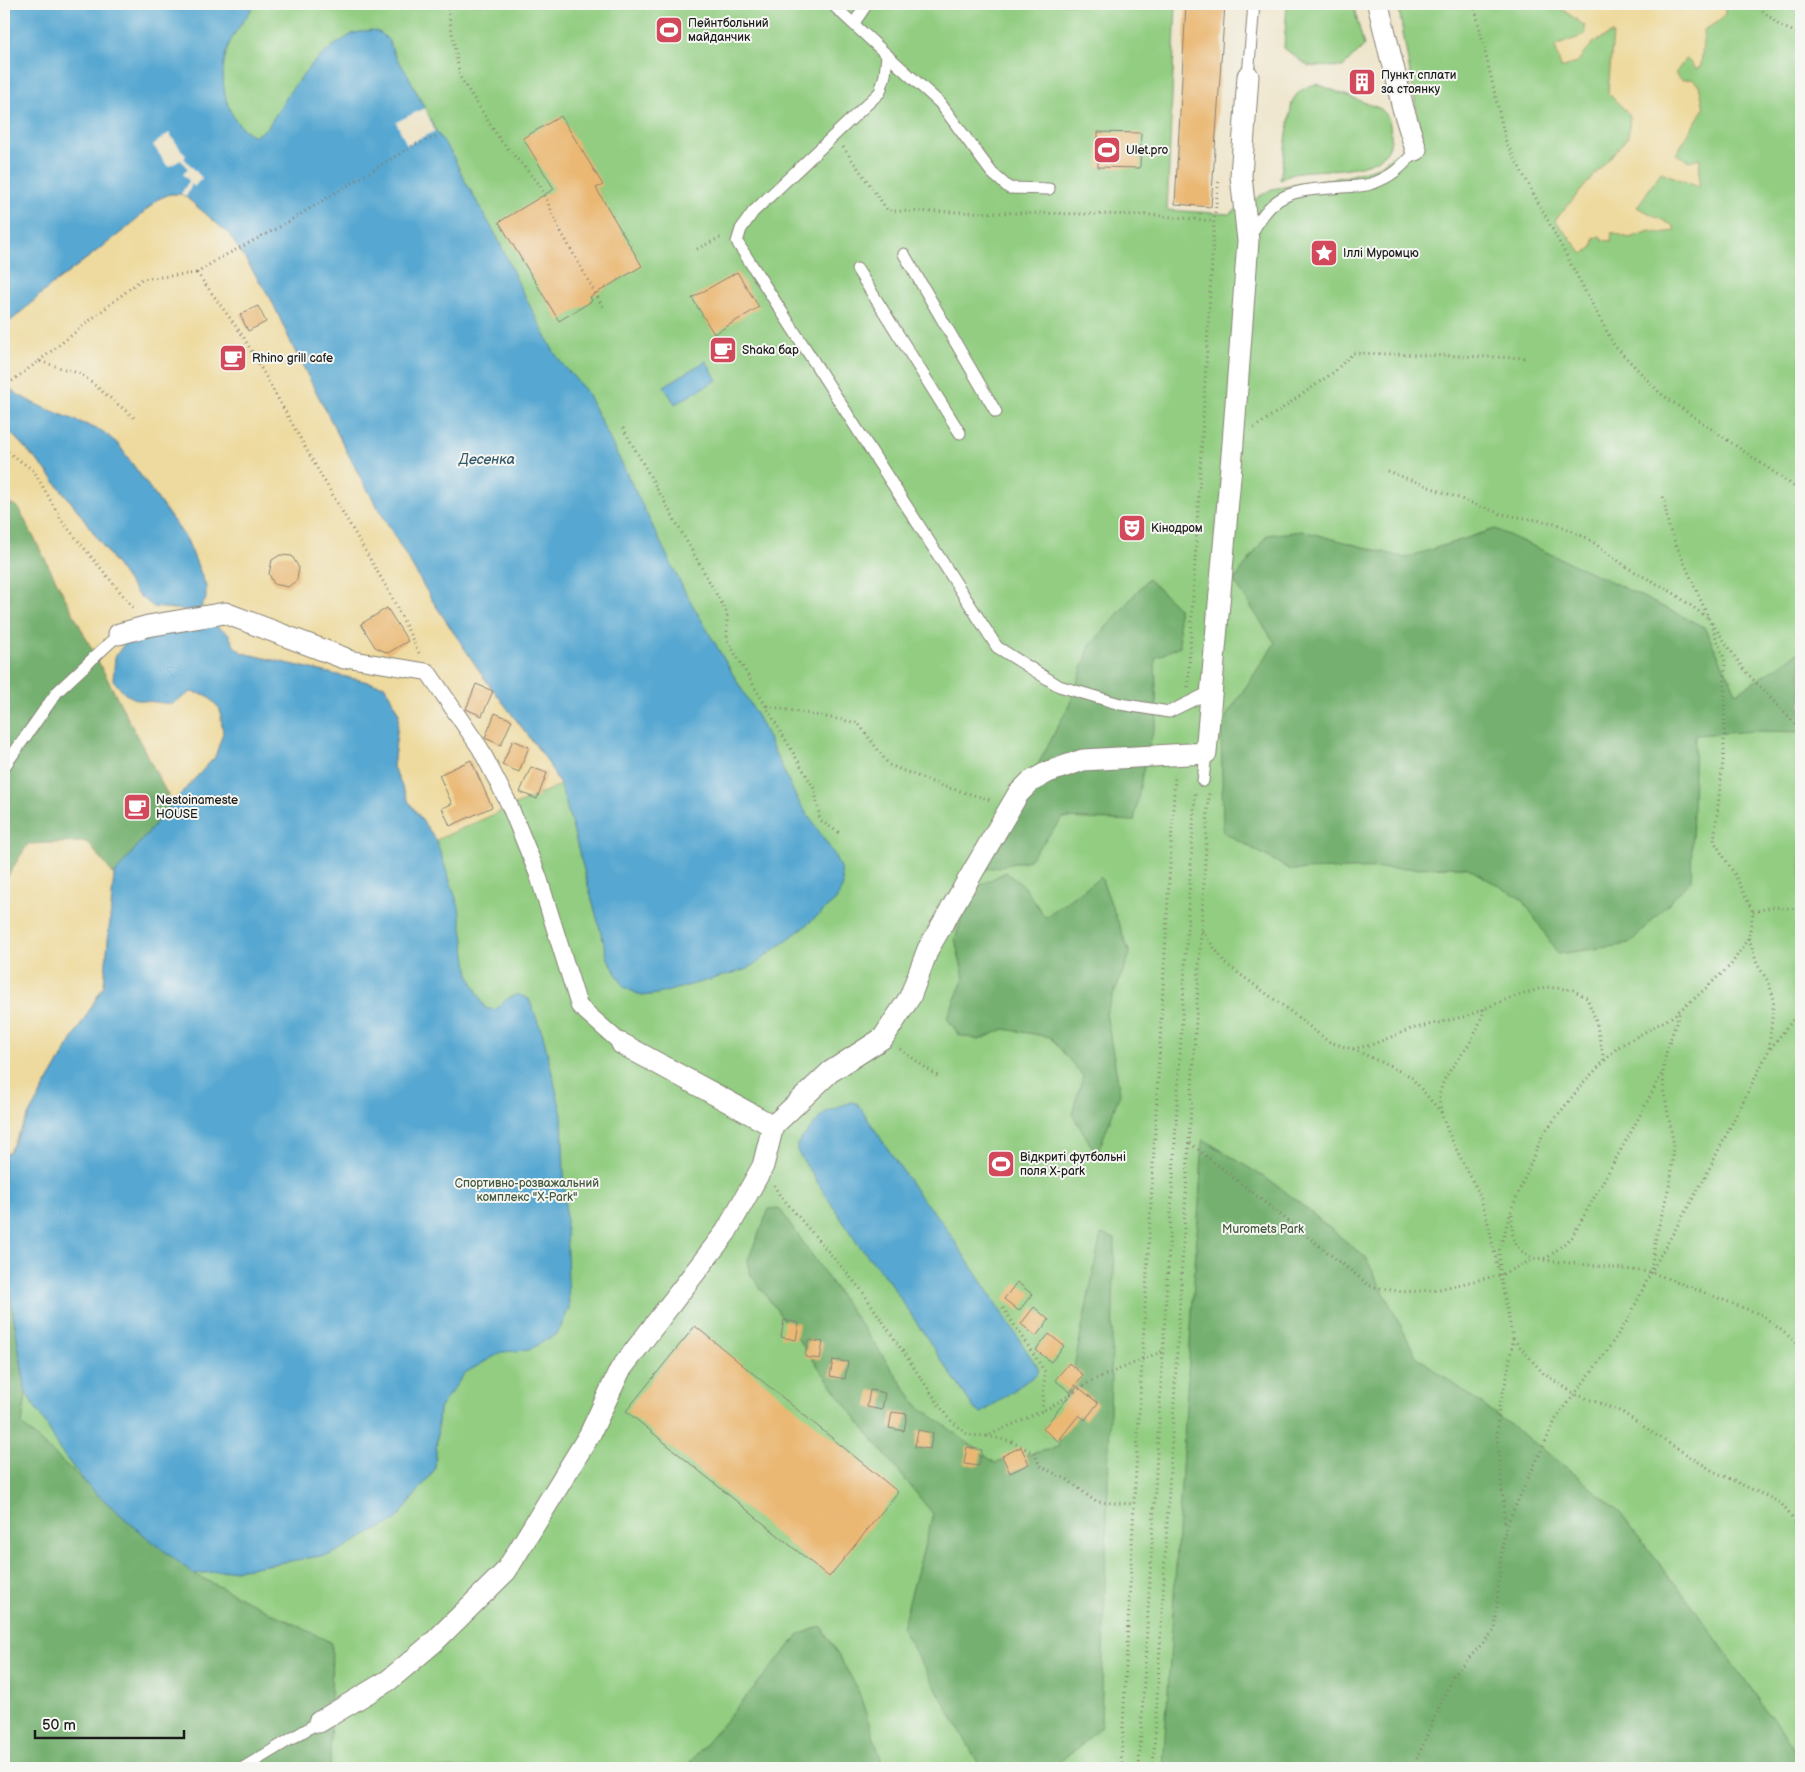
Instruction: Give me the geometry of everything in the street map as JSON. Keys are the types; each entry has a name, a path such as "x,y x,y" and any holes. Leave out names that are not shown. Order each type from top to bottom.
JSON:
{"street":[{"path":"1378,4 1403,108 1416,150"},
{"path":"319,1722 389,1680 434,1642 506,1571 590,1434 620,1370 726,1232 763,1166 773,1126 830,1072 883,1038 910,997 928,949 1018,794 1030,782 1048,772 1082,760 1206,753 1233,443 1248,241 1241,176 1248,76"},
{"path":"119,634 148,626 225,613 344,658 428,672 480,748 509,804 538,875 579,1006 622,1044 773,1126"}],"lane":[{"path":"832,4 940,103 992,173 1010,188 1049,189"},
{"path":"854,23 867,4"},
{"path":"1248,76 1254,4"},
{"path":"888,55 880,92 753,212 740,229 737,242 997,647 1059,686 1120,704 1169,712 1187,705 1212,691"},
{"path":"1248,241 1258,221 1271,206 1283,197 1295,192 1368,185 1384,179 1400,169 1416,150"},
{"path":"904,254 996,412"},
{"path":"857,269 960,433"},
{"path":"4,766 57,692 119,634"},
{"path":"1203,781 1206,753"},
{"path":"243,1768 319,1722"}],"path":[{"path":"447,4 460,77 501,141 540,186 559,228 603,307"},
{"path":"1474,4 1506,142 1614,345 1661,394 1801,491"},
{"path":"1755,4 1779,26 1801,35"},
{"path":"4,387 142,279 197,273 218,259 278,228 414,145 439,136"},
{"path":"835,136 888,210 1153,215 1214,221"},
{"path":"1187,705 1214,221 1220,172"},
{"path":"697,249 719,238 737,242"},
{"path":"197,273 243,336 391,595 428,672"},
{"path":"1233,443 1334,372 1353,353 1528,358"},
{"path":"39,361 81,374 137,420"},
{"path":"623,428 727,613 727,640 815,790 820,820 839,833"},
{"path":"4,449 34,470 62,521 148,626"},
{"path":"1387,471 1500,514 1554,523 1587,538 1628,568 1672,592 1709,619 1744,670 1801,730"},
{"path":"1500,1274 1500,1251 1512,1208 1543,1134 1582,1083 1618,1047 1670,1018 1681,1009 1731,965 1749,937 1753,912 1735,875 1714,841 1724,752 1725,662 1709,619 1669,528 1663,495"},
{"path":"766,706 858,723 889,765 942,786 1011,806"},
{"path":"1121,1768 1134,1504 1176,768"},
{"path":"1139,1768 1195,792 1203,781 1210,794 1153,1768"},
{"path":"1753,912 1772,906 1801,909"},
{"path":"1202,932 1226,964 1329,1042 1352,1048 1410,1076 1442,1114"},
{"path":"1749,937 1757,964 1768,981 1774,999 1769,1050"},
{"path":"1352,1048 1371,1045 1411,1030 1467,1016 1510,998 1546,987 1573,990 1587,998 1596,1022 1605,1061"},
{"path":"1412,1768 1453,1675 1495,1630 1501,1556 1506,1526 1497,1434 1499,1407 1507,1377 1513,1339 1500,1274 1479,1195 1442,1114 1440,1094 1446,1074 1475,1033 1484,1009"},
{"path":"1651,1272 1656,1237 1671,1179 1673,1141 1664,1092 1663,1071 1666,1053 1681,1009"},
{"path":"1506,1526 1556,1419 1629,1318 1651,1272 1705,1177 1769,1050 1801,1010"},
{"path":"883,1038 940,1078"},
{"path":"1190,1143 1370,1286 1402,1292 1435,1290 1500,1274 1534,1259 1548,1258 1572,1237 1663,1071"},
{"path":"763,1166 779,1194 862,1291 948,1418 968,1435 987,1436 1010,1441 1034,1453 1040,1466 1068,1480 1096,1502 1134,1504"},
{"path":"1512,1208 1512,1234 1518,1250 1534,1259 1651,1272 1762,1315 1801,1346"},
{"path":"1003,1308 1045,1372 1042,1411"},
{"path":"1513,1339 1544,1374 1575,1394 1622,1412 1713,1471 1781,1503 1801,1530"},
{"path":"987,1436 1052,1407 1091,1381 1163,1351"}],"green space":[{"name":"Muromets Park","path":"187,4 1176,4 1167,210 1229,214 1272,189 1349,176 1378,167 1421,136 1398,4 1801,4 1801,1768 4,1768 4,162"},
{"path":"1287,4 1353,4 1364,46 1343,67 1308,66 1284,48"},
{"path":"1317,84 1381,109 1386,114 1390,123 1389,147 1381,157 1369,163 1354,167 1294,173 1280,180 1292,102 1302,90"},
{"path":"4,501 18,507 172,803 114,875 87,842 29,844 4,882"},
{"path":"1495,529 1608,580 1704,627 1737,693 1801,651 1801,732 1756,731 1695,735 1691,880 1629,944 1558,954 1523,900 1466,867 1291,870 1223,832 1221,724 1275,643 1234,581 1267,535 1303,531 1405,558"},
{"path":"1148,579 1178,607 1180,646 1155,658 1157,718 1144,765 1134,821 1063,818 1029,860 983,870 1070,703 1090,646"},
{"path":"1006,872 1024,887 1045,917 1101,877 1130,954 1106,1013 1120,1093 1097,1155 1072,1114 1083,1076 1050,1037 1004,1029 979,1040 959,1035 947,1018 964,978 955,939 971,890"},
{"path":"1203,1139 1281,1188 1366,1258 1416,1356 1540,1447 1616,1508 1697,1612 1801,1759 1801,1768 1163,1768"},
{"path":"779,1208 917,1405 995,1463 1058,1447 1101,1234 1115,1239 1101,1726 1076,1750 1050,1768 981,1768 902,1628 933,1514 858,1421 751,1275 747,1262 769,1209"},
{"path":"4,1276 8,1281 26,1393 22,1425 140,1532 194,1574 332,1643 330,1768 4,1768"},
{"path":"821,1626 857,1687 884,1768 685,1768 799,1635"}],"sand":[{"path":"1555,4 1573,4 1582,8 1586,4 1724,4 1725,13 1723,17 1704,30 1701,66 1696,69 1686,58 1675,74 1682,80 1692,79 1699,85 1704,108 1676,154 1689,161 1700,158 1699,187 1661,172 1637,207 1674,226 1674,231 1660,233 1650,231 1629,238 1612,232 1611,241 1603,240 1600,236 1594,238 1593,247 1583,254 1555,220 1628,137 1630,115 1608,93 1613,33 1594,42 1576,63 1561,68 1555,46 1585,35 1585,26"},
{"path":"170,194 181,194 186,197 229,234 271,299 293,347 360,477 432,600 485,679 546,759 560,785 436,840 409,802 393,767 399,714 385,686 243,653 234,646 228,633 172,704 191,692 207,695 220,709 223,733 215,757 172,803 18,507 4,501 4,423 10,432 45,469 79,512 137,594 154,607 185,610 206,586 187,540 118,444 102,431 35,404 15,393 4,381 4,327 48,288 127,228 158,199"},
{"path":"87,842 114,875 104,985 8,1153 4,1153 4,882 28,844"}],"water":[{"name":"Десенка","path":"4,4 255,4 230,42 223,71 226,98 230,110 244,130 255,136 268,127 291,90 312,64 333,46 354,33 372,30 381,33 389,41 394,54 408,75 436,131 452,154 497,237 521,289 554,352 586,391 684,590 759,719 797,799 834,854 841,870 843,886 836,900 803,928 748,969 658,994 642,996 624,987 608,959 565,800 560,785 546,759 485,679 432,600 360,477 293,347 271,299 229,234 186,197 181,194 170,194 158,199 127,228 48,288 4,327"},
{"path":"706,361 717,380 675,404 664,386"},
{"path":"4,381 15,393 35,404 102,431 118,444 187,540 206,586 206,599 200,609 185,610 154,607 137,594 79,512 45,469 10,432 4,423"},
{"path":"210,623 228,633 234,646 243,653 385,686 399,714 393,767 409,802 436,840 459,907 469,974 485,1008 495,1010 507,999 517,994 529,999 543,1035 562,1115 569,1308 558,1333 529,1350 502,1352 465,1373 439,1409 435,1469 396,1520 332,1554 243,1569 194,1574 140,1532 88,1486 59,1449 49,1429 26,1393 8,1281 4,1276 4,1153 9,1153 32,1109 104,985 114,875 172,803 215,757 223,733 220,709 207,695 191,692 172,704 138,700 125,694 113,680 115,657 126,641"},
{"path":"850,1102 857,1103 918,1194 942,1222 1038,1368 1038,1373 982,1413 975,1410 888,1280 857,1243 797,1151 797,1144 824,1113"}],"pier":[{"path":"425,108 435,131 407,145 396,122"},
{"path":"169,133 186,156 184,158 202,178 194,187 192,184 186,197 181,194 189,181 183,174 188,169 181,160 168,167 153,145"}],"building":[{"path":"1186,4 1225,4 1211,207 1175,204"},
{"path":"561,116 603,185 596,188 642,266 590,297 592,301 559,321 499,222 554,189 523,138"},
{"path":"1098,132 1141,133 1140,168 1098,167"},
{"path":"737,272 759,307 714,334 692,298"},
{"path":"258,306 266,322 248,331 240,314"},
{"path":"280,555 292,556 299,568 297,580 288,587 274,584 269,574 272,560"},
{"path":"387,608 408,641 388,653 375,647 361,624"},
{"path":"476,684 493,691 482,716 466,709"},
{"path":"495,713 512,720 501,745 485,738"},
{"path":"513,740 529,747 519,772 502,765"},
{"path":"471,760 492,807 450,826 442,808 452,804 439,775"},
{"path":"531,767 547,773 537,799 520,792"},
{"path":"1017,1282 1032,1294 1019,1311 1004,1299"},
{"path":"1034,1307 1049,1320 1036,1336 1021,1324"},
{"path":"784,1320 799,1323 796,1340 781,1337"},
{"path":"695,1326 898,1492 829,1577 626,1411"},
{"path":"1049,1334 1064,1346 1051,1362 1036,1350"},
{"path":"808,1340 823,1342 820,1359 805,1357"},
{"path":"833,1360 848,1362 845,1379 830,1376"},
{"path":"1069,1363 1083,1375 1070,1392 1055,1380"},
{"path":"1077,1386 1098,1403 1085,1420 1079,1415 1058,1441 1043,1429"},
{"path":"870,1390 885,1393 882,1410 867,1407"},
{"path":"892,1412 907,1414 904,1431 889,1428"},
{"path":"918,1430 933,1433 930,1449 915,1447"},
{"path":"967,1447 982,1450 979,1466 964,1464"},
{"path":"1021,1447 1029,1464 1010,1473 1002,1456"}],"place":[{"name":"Пейнтбольний майданчик","path":"669,30"},
{"name":"Пункт сплати за стоянку","path":"1362,82"},
{"name":"Ulet.pro","path":"1107,150"},
{"name":"Іллі Муромцю","path":"1324,253"},
{"name":"Shaka бар","path":"723,350"},
{"name":"Rhino grill cafe","path":"233,358"},
{"name":"Кінодром","path":"1132,528"},
{"name":"Nestoinameste HOUSE","path":"137,807"},
{"name":"Відкриті футбольні поля X-park","path":"1001,1164"}],"park label":[{"name":"Спортивно-розважальний комплекс \"Х-Park\"","path":"527,1190"}]}
